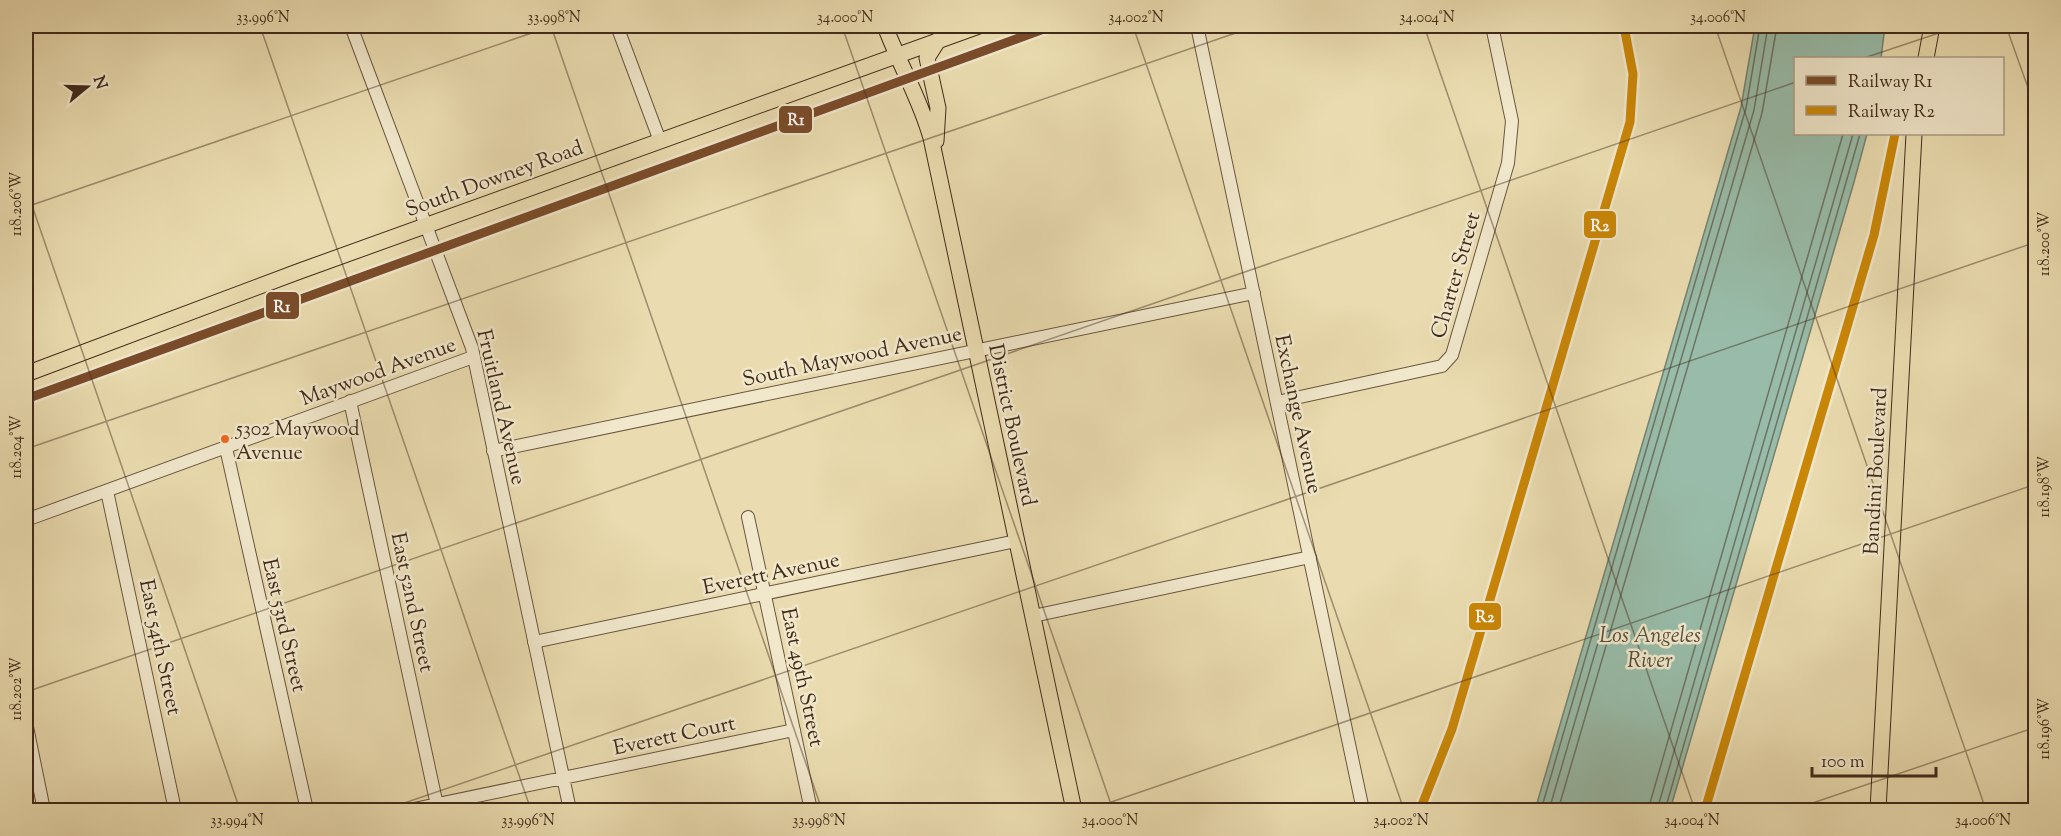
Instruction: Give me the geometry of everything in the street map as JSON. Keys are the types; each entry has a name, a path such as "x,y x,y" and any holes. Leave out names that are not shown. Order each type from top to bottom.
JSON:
{"main road":[{"name":"District Boulevard","path":"885,26 895,54 921,106 934,150 1074,810"},
{"name":"South Downey Road","path":"26,374 895,54 979,26"},
{"path":"1926,57 1932,26"},
{"path":"934,150 938,108 927,58 939,39"},
{"name":"Bandini Boulevard","path":"1878,810 1914,135"}],"street":[{"name":"Fruitland Avenue","path":"351,26 474,357 570,810"},
{"path":"617,26 660,141"},
{"name":"Exchange Avenue","path":"1197,26 1364,810"},
{"name":"Charter Street","path":"1277,402 1433,369 1442,366 1452,355 1508,163 1512,122 1491,26"},
{"name":"South Maywood Avenue","path":"494,451 1254,293"},
{"name":"Maywood Avenue","path":"26,520 474,357"},
{"name":"East 52nd Street","path":"350,401 437,808"},
{"name":"East 53rd Street","path":"226,447 307,810"},
{"name":"East 54th Street","path":"106,491 175,810"},
{"name":"East 49th Street","path":"748,517 811,810"},
{"name":"Everett Avenue","path":"534,642 1016,541"},
{"path":"1033,616 1310,557"},
{"path":"26,722 44,810"},
{"name":"Everett Court","path":"563,779 794,730"},
{"path":"409,810 437,808 563,779"}],"water":[{"name":"Los Angeles River","path":"1755,26 1885,26 1881,57 1794,57 1794,135 1867,135 1670,810 1535,810 1741,107"}],"rail line":[{"name":"R1","path":"26,399 1052,26"},
{"name":"R2","path":"1420,810 1452,729 1630,122 1633,74 1624,26"},
{"name":"R2","path":"1705,810 1874,235 1895,135"},
{"name":"R2","path":"2032,810 2036,752"}],"place":[{"name":"5302 Maywood Avenue","path":"225,439"}]}
